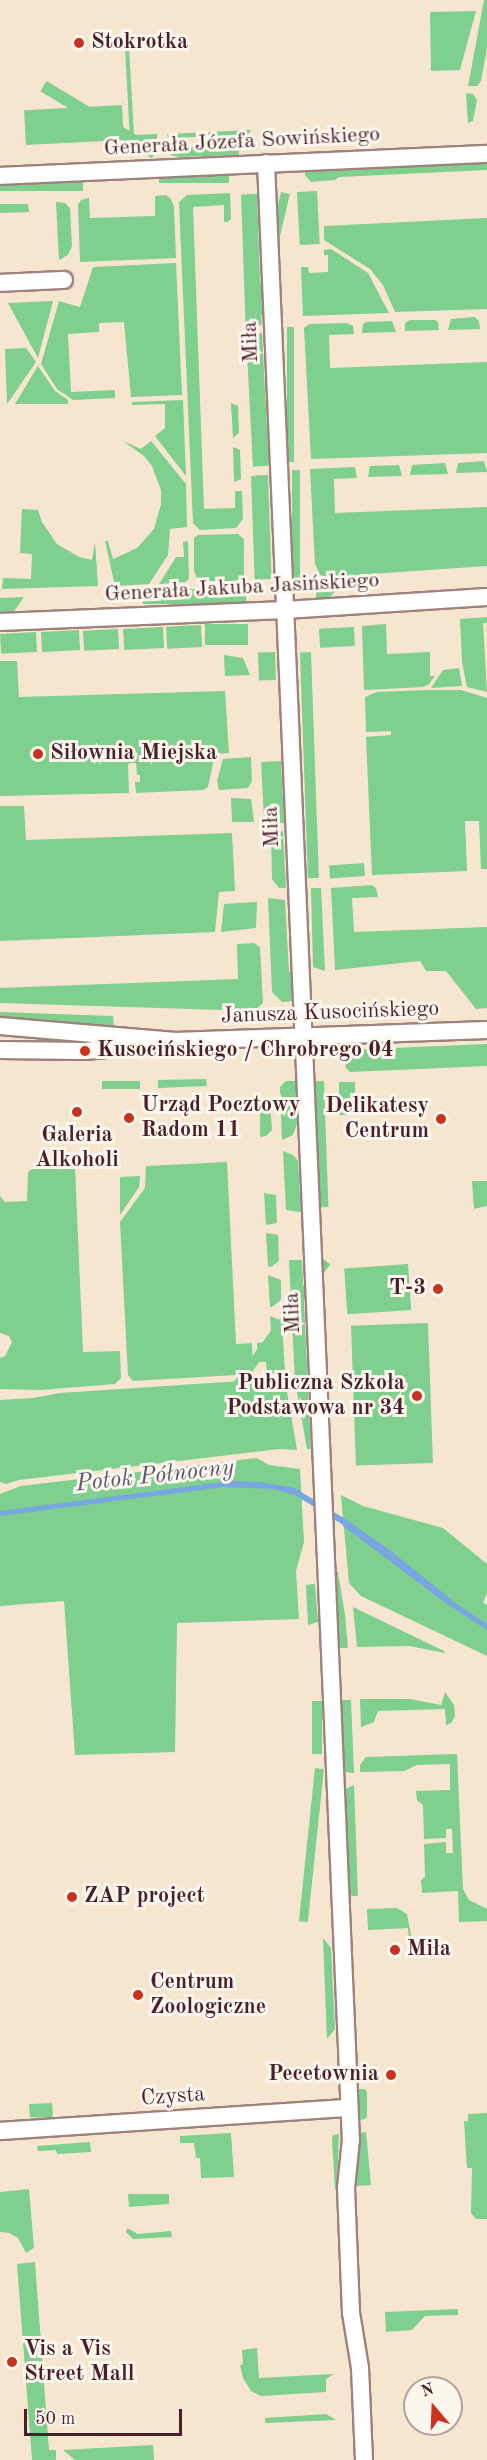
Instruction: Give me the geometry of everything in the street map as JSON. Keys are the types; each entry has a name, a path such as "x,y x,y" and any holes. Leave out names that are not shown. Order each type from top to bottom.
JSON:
{"street":[{"name":"Generała Józefa Sowińskiego","path":"8,176 487,154"},
{"name":"Miła","path":"266,163 351,2139 346,2188 351,2313 360,2368 364,2460"},
{"path":"0,283 64,280"},
{"name":"Generała Jakuba Jasińskiego","path":"0,622 285,610 487,597"},
{"name":"Janusza Kusocińskiego","path":"0,1026 175,1041"},
{"name":"Janusza Kusocińskiego","path":"0,1050 85,1051 175,1041 487,1030"},
{"name":"Czysta","path":"0,2131 349,2108"}],"green space":[{"path":"484,0 487,0 487,48 481,81 477,86 468,86"},
{"path":"476,11 460,70 431,71 430,12"},
{"path":"125,47 129,47 134,135 157,134 157,139 130,140"},
{"path":"47,81 158,148 152,158 40,91"},
{"path":"466,93 473,94 477,100 473,121 468,123"},
{"path":"122,105 124,140 26,145 24,110"},
{"path":"251,130 248,135 168,138 167,134"},
{"path":"239,145 239,155 179,157 171,155 168,148"},
{"path":"487,163 487,170 339,177 335,180 311,182 305,175 305,171"},
{"path":"159,174 229,174 229,183 159,183"},
{"path":"0,181 83,181 83,191 0,191"},
{"path":"317,191 320,244 300,245 297,192"},
{"path":"281,192 290,194 262,315 253,313"},
{"path":"230,193 231,219 227,222 224,222 224,205 193,207 204,509 235,508 235,491 242,491 243,519 236,528 200,530 193,523 179,202 187,195"},
{"path":"257,194 262,325 246,325 241,195"},
{"path":"166,195 171,199 174,207 176,258 80,262 78,205 81,200 89,198 90,218 155,216 155,196"},
{"path":"56,202 65,203 70,208 72,246 68,255 59,260"},
{"path":"0,204 28,204 29,212 0,213"},
{"path":"487,218 487,309 395,312 383,285 370,269 324,240 324,226"},
{"path":"331,249 368,273 389,313 303,316 301,267 308,267 309,273 328,272 328,255 324,255 324,250"},
{"path":"176,263 182,395 131,397 124,322 99,323 99,332 68,334 71,392 115,390 115,398 73,400 57,389 41,364 59,301 80,307 93,267"},
{"path":"53,301 38,358 8,303"},
{"path":"475,317 479,321 480,329 448,330 451,319"},
{"path":"410,320 435,320 438,322 439,330 405,331 405,323"},
{"path":"392,321 396,332 362,333 363,324 366,322"},
{"path":"347,323 353,326 354,334 329,335 330,368 487,362 487,453 311,459 304,328 309,324"},
{"path":"287,327 294,327 294,462 287,462"},
{"path":"262,333 269,466 253,467 246,334"},
{"path":"26,348 36,362 7,404 5,349"},
{"path":"38,366 55,391 68,400 68,404 15,404"},
{"path":"183,400 186,476 155,436 165,428 165,404 132,405 132,402"},
{"path":"231,403 238,406 239,433 233,438"},
{"path":"123,441 141,449 151,441 186,484 187,527 170,529 168,555 149,584 115,586 105,541 108,541 113,559 137,548 154,529 161,504 161,490 152,466 144,456"},
{"path":"233,447 240,450 241,479 234,482"},
{"path":"484,461 487,472 456,473 458,463"},
{"path":"445,463 448,474 410,475 412,465"},
{"path":"399,465 402,476 368,477 370,466"},
{"path":"355,467 357,478 334,479 335,513 487,507 487,566 327,577 320,575 315,564 310,469"},
{"path":"292,470 300,470 300,578 292,578"},
{"path":"268,475 272,579 255,580 251,476"},
{"path":"22,509 38,510 42,522 57,544 79,557 92,560 95,542 98,586 2,589 3,578 31,579 32,554 20,553"},
{"path":"238,534 244,539 244,577 236,581 198,581 194,571 194,538 198,535"},
{"path":"188,541 189,579 185,582 159,584 176,557 184,557 183,542"},
{"path":"341,584 327,601 316,601 316,585"},
{"path":"143,589 246,589 246,604 143,604"},
{"path":"24,597 13,613 0,614 0,598"},
{"path":"487,617 487,623 483,623 487,692 467,687 462,662 460,619"},
{"path":"205,624 248,624 248,645 205,645"},
{"path":"386,624 387,654 430,652 430,676 435,676 429,684 423,687 364,690 362,626"},
{"path":"201,625 202,647 167,649 166,627"},
{"path":"163,627 164,648 124,650 123,629"},
{"path":"354,627 355,646 320,648 319,629"},
{"path":"118,629 119,649 84,651 83,631"},
{"path":"79,630 80,650 42,652 41,632"},
{"path":"36,632 37,652 1,654 0,634"},
{"path":"275,652 276,680 259,681 258,653"},
{"path":"300,652 311,652 319,878 308,878"},
{"path":"224,655 243,658 250,675 225,676"},
{"path":"0,661 17,661 19,697 225,691 229,753 215,754 208,787 203,790 136,793 135,782 140,782 140,775 137,775 136,763 131,763 128,764 129,793 0,796"},
{"path":"459,668 462,686 431,688 443,670"},
{"path":"461,690 487,698 487,869 481,869 479,821 465,821 467,871 372,875 366,737 391,735 391,731 366,732 365,697 377,692"},
{"path":"251,757 252,781 248,788 219,790 217,781 223,759"},
{"path":"281,761 284,823 264,824 261,762"},
{"path":"231,798 251,799 254,822 232,822"},
{"path":"0,806 24,806 26,840 232,833 235,891 219,892 215,932 0,941"},
{"path":"283,831 286,888 279,888 272,879 271,834"},
{"path":"364,863 365,876 330,878 329,865"},
{"path":"372,885 376,888 378,897 352,898 354,932 487,927 487,1008 476,1009 446,971 426,971 420,961 335,970 331,888"},
{"path":"311,888 321,888 325,971 313,967"},
{"path":"268,898 285,900 289,972 292,972 294,1001 282,1002 272,992"},
{"path":"257,902 256,928 221,932 224,904"},
{"path":"254,943 260,947 263,1003 254,1011 0,1003 0,988 238,979 237,944"},
{"path":"0,1012 113,1016 114,1028 0,1019"},
{"path":"487,1044 487,1066 350,1072 346,1068 345,1050"},
{"path":"206,1079 207,1086 158,1088 158,1080"},
{"path":"102,1081 140,1081 140,1089 102,1089"},
{"path":"286,1081 296,1081 298,1121 293,1135 282,1140 280,1087"},
{"path":"315,1081 324,1081 328,1207 319,1207"},
{"path":"339,1082 355,1082 355,1115 339,1115"},
{"path":"260,1100 270,1103 272,1130 266,1136 260,1137"},
{"path":"283,1151 293,1155 298,1161 301,1212 286,1210"},
{"path":"227,1162 236,1344 252,1343 253,1374 133,1381 128,1375 120,1222 145,1188 146,1166"},
{"path":"75,1168 83,1352 120,1351 121,1378 115,1384 41,1390 0,1389 0,1358 5,1356 12,1342 9,1336 0,1333 0,1196 5,1202 27,1201 28,1172 32,1169"},
{"path":"140,1176 139,1187 120,1215 120,1177"},
{"path":"472,1181 487,1181 487,1206 474,1209"},
{"path":"264,1193 276,1195 277,1223 266,1225"},
{"path":"266,1233 278,1235 279,1261 271,1267 268,1266"},
{"path":"323,1259 330,1264 219,1417 212,1412"},
{"path":"289,1260 302,1260 311,1449 307,1449 295,1381"},
{"path":"408,1264 411,1310 347,1314 344,1268"},
{"path":"268,1275 281,1280 281,1300 272,1307 270,1307"},
{"path":"270,1316 282,1321 285,1373 267,1374 266,1362 257,1362 257,1343 272,1342"},
{"path":"428,1323 433,1463 356,1466 351,1326"},
{"path":"285,1380 297,1450 279,1449 19,1480 6,1484 0,1482 0,1400 33,1398 60,1393"},
{"path":"257,1458 269,1465 300,1469 304,1542 296,1571 299,1619 177,1623 175,1752 75,1755 64,1601 0,1606 0,1494 21,1486"},
{"path":"341,1495 363,1506 443,1528 487,1564 487,1593 483,1603 487,1605 487,1656 361,1596 349,1583"},
{"path":"336,1572 338,1572 345,1615 348,1648 340,1648"},
{"path":"315,1584 318,1622 308,1625 306,1585"},
{"path":"353,1607 445,1653 409,1646 357,1647"},
{"path":"445,1692 454,1705 455,1717 451,1723 446,1725 445,1709 378,1711 374,1722 361,1727 360,1699 410,1699 441,1705"},
{"path":"341,1700 351,1700 354,1773 346,1772 344,1769"},
{"path":"312,1701 322,1701 322,1754 312,1754"},
{"path":"457,1754 463,1889 469,1900 487,1909 487,1921 459,1922 458,1891 422,1893 421,1880 425,1877 424,1844 446,1842 446,1853 453,1853 452,1829 446,1829 446,1838 424,1839 423,1805 417,1800 416,1791 450,1790 450,1764 417,1765 404,1771 360,1772 360,1765 366,1757"},
{"path":"315,1768 324,1769 308,1922 299,1921"},
{"path":"354,1785 358,1896 352,1896 349,1892 345,1789"},
{"path":"397,1908 407,1914 412,1940 409,1941 408,1928 368,1930 367,1909"},
{"path":"323,1938 331,1948 335,2029 327,2039"},
{"path":"357,2089 365,2089 367,2092 367,2117 359,2120"},
{"path":"52,2103 51,2118 30,2117 29,2104"},
{"path":"487,2113 487,2219 476,2219 471,2213 472,2168 467,2168 464,2121 468,2121 468,2114"},
{"path":"366,2132 371,2185 355,2186 360,2133"},
{"path":"231,2133 234,2177 201,2178 200,2158 196,2158 194,2143 180,2143 180,2136"},
{"path":"339,2134 337,2190 335,2190 332,2139 333,2135"},
{"path":"90,2142 91,2152 57,2154 56,2150 38,2151 37,2146"},
{"path":"29,2189 34,2248 26,2253 18,2238 9,2233 0,2232 0,2192"},
{"path":"128,2194 169,2194 169,2204 129,2207"},
{"path":"127,2228 138,2234 171,2231 172,2237 133,2239 126,2232"},
{"path":"35,2262 49,2450 56,2450 56,2460 32,2460 17,2264"},
{"path":"458,2309 458,2315 425,2316 412,2330 386,2332 385,2312"},
{"path":"257,2348 259,2378 334,2374 326,2379 326,2392 261,2396 251,2391 243,2378 240,2365 243,2364 242,2350"},
{"path":"326,2414 336,2420 265,2423 265,2418"},
{"path":"153,2445 154,2460 75,2460 63,2450"}],"water":[{"path":"231,1481 260,1482 290,1487 301,1491 301,1497 273,1489 224,1487 0,1516 0,1511"},
{"path":"342,1517 487,1624 487,1630 447,1604 343,1526"}],"waterway":[{"name":"Potok Północny","path":"294,1491 349,1525"}],"place":[{"name":"Stokrotka","path":"79,43"},
{"name":"Siłownia Miejska","path":"38,754"},
{"name":"Kusocińskiego / Chrobrego 04","path":"85,1051"},
{"name":"Galeria Alkoholi","path":"77,1112"},
{"name":"Urząd Pocztowy Radom 11","path":"129,1118"},
{"name":"Delikatesy Centrum","path":"441,1119"},
{"name":"T-3","path":"438,1289"},
{"name":"Publiczna Szkoła Podstawowa nr 34","path":"417,1396"},
{"name":"ZAP project","path":"72,1897"},
{"name":"Miła","path":"395,1950"},
{"name":"Centrum Zoologiczne","path":"138,1995"},
{"name":"Pecetownia","path":"391,2075"},
{"name":"Vis a Vis Street Mall","path":"12,2362"}]}
